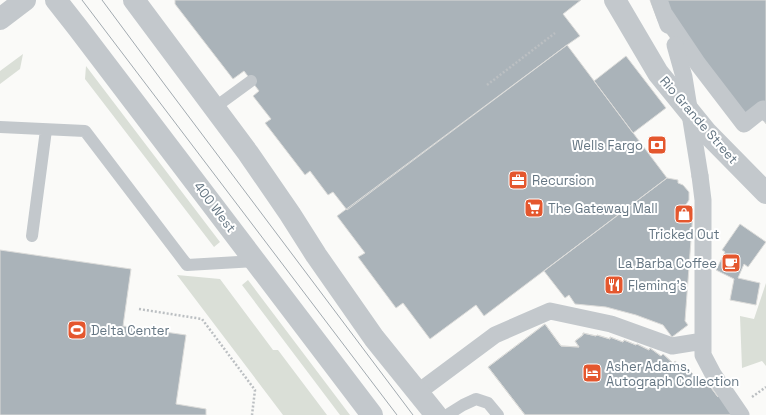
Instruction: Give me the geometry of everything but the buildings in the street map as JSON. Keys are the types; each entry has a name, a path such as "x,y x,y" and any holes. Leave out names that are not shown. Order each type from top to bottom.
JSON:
{"street":[{"path":"0,19 25,0"},
{"name":"400 West","path":"56,0 372,415"},
{"path":"134,0 248,153 345,298 374,338 436,415"},
{"name":"Rio Grande Street","path":"615,0 662,79 706,132 766,193"},
{"path":"662,7 675,44 684,77 703,200 703,355 713,374 741,415"},
{"path":"662,7 698,64 744,124 763,109 766,113"},
{"path":"417,393 495,335 550,311 611,324 672,346 702,341"}],"lane":[{"path":"214,108 251,81"},
{"path":"0,127 86,132 187,265 256,261"},
{"path":"32,236 46,130"},
{"path":"447,415 476,399 488,403 498,415"}],"path":[{"path":"487,85 555,33"},
{"path":"139,308 202,319 255,390 252,415"}],"shaded area":[{"path":"23,54 20,69 0,84 0,71"},
{"path":"86,66 220,242 214,247 85,79"},
{"path":"177,275 220,279 273,350 278,350 327,415 283,415"},
{"path":"248,280 350,415 340,415 242,285"},
{"path":"766,283 766,366 762,361 742,368 740,316 754,319"}],"tram line":[{"path":"82,0 397,415"},
{"path":"102,0 413,415"}],"place":[{"name":"Wells Fargo","path":"657,145"},
{"name":"Recursion","path":"518,180"},
{"name":"The Gateway Mall","path":"534,208"},
{"name":"Tricked Out","path":"684,214"},
{"name":"La Barba Coffee","path":"731,263"},
{"name":"Fleming's","path":"614,285"},
{"name":"Delta Center","path":"77,330"},
{"name":"Asher Adams, Autograph Collection","path":"592,373"}]}
